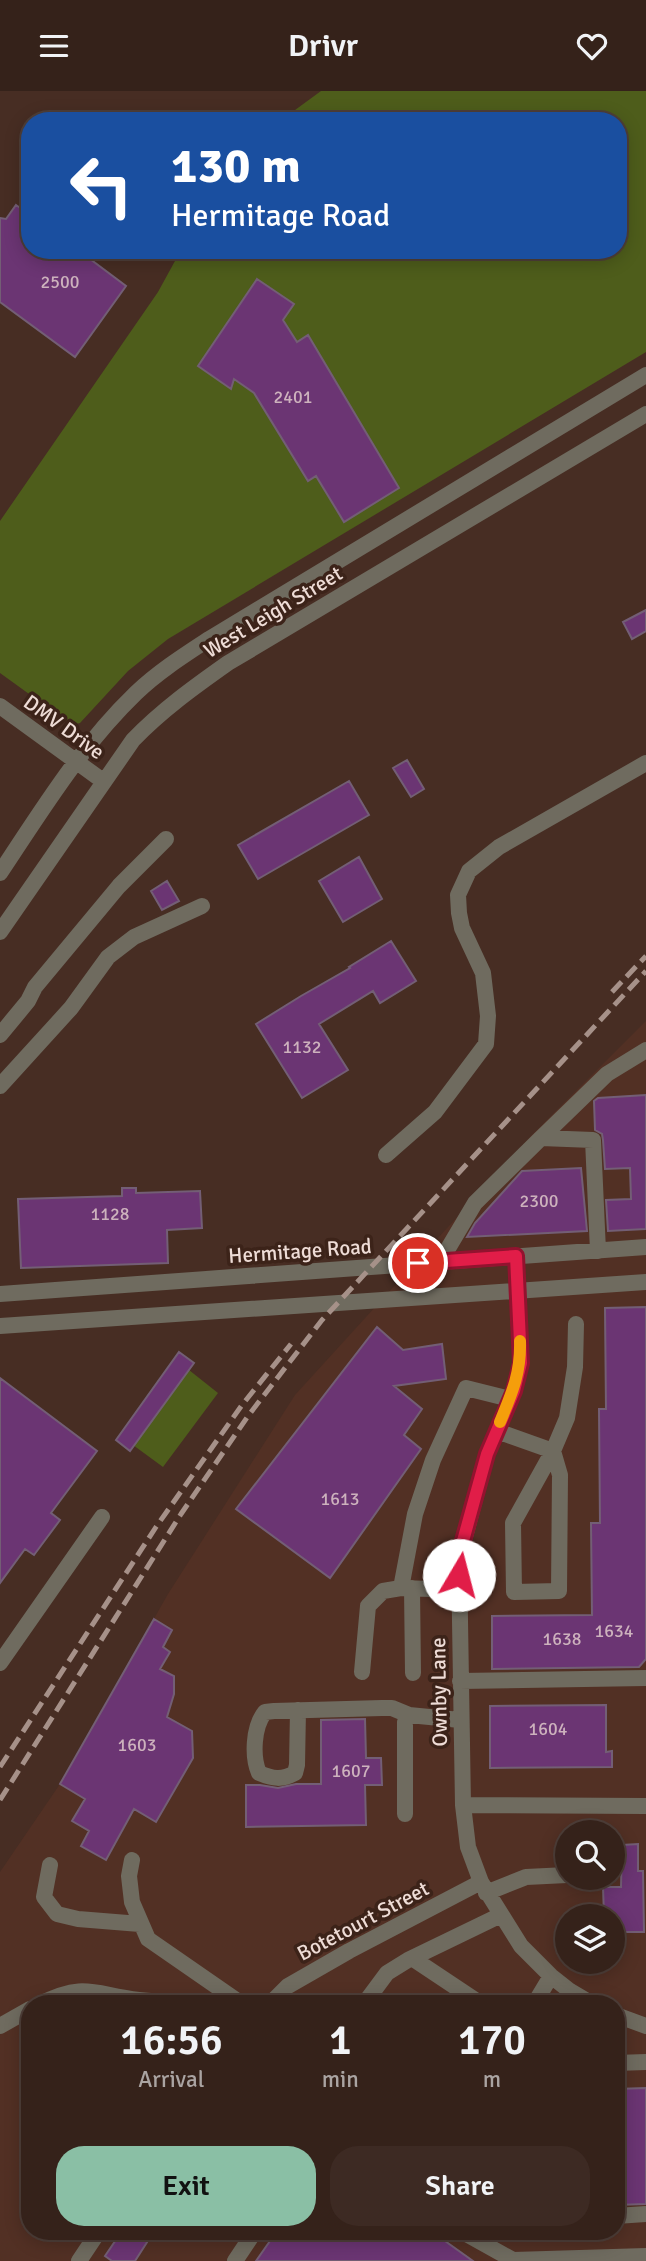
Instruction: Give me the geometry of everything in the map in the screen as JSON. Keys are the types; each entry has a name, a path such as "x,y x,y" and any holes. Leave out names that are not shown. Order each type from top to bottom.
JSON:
{"street":[{"name":"West Leigh Street","path":"0,873 75,761 136,692 165,668 646,375"},
{"name":"West Leigh Street","path":"0,932 133,740 187,691 228,663 646,414"},
{"name":"DMV Drive","path":"0,706 103,781"},
{"path":"386,1155 435,1112 486,1044 488,1016 483,973 458,913 458,895 468,871 499,848 646,762"},
{"path":"0,1035 35,987 119,886 166,839"},
{"path":"0,1086 71,1008 108,957 134,937 202,906"},
{"path":"440,1262 475,1203 607,1074 646,1050"},
{"path":"541,1138 593,1140 597,1251"},
{"name":"Hermitage Road","path":"0,1294 646,1247"},
{"name":"Ownby Lane","path":"516,1256 521,1363 510,1399 487,1454 458,1559 463,1805 468,1847 484,1887 521,1946 551,1976 577,1995"},
{"path":"0,1326 646,1282"},
{"path":"554,1451 561,1475 559,1591 514,1592 513,1523 554,1451 567,1418 573,1390 576,1324"},
{"path":"413,1673 407,1588 415,1514 433,1460 466,1388 510,1399"},
{"path":"497,1431 554,1451"},
{"path":"0,1663 102,1517"},
{"path":"362,1672 368,1606 383,1591 407,1588 459,1590"},
{"path":"460,1681 646,1678"},
{"path":"298,1710 298,1765 295,1773 285,1778 272,1779 259,1773 255,1763 256,1732 265,1712 298,1710 383,1707 409,1715 460,1720"},
{"path":"405,1814 405,1722 409,1715"},
{"path":"463,1805 646,1806"},
{"path":"132,1860 132,1902 148,1939 229,1995"},
{"path":"50,1865 44,1897 57,1914 78,1919 141,1924"},
{"name":"Botetourt Street","path":"279,1995 288,1986 348,1951 484,1887 526,1877 555,1876"},
{"path":"371,1995 387,1973 501,1915"},
{"path":"412,1958 468,1995"},
{"path":"540,1995 551,1976"},
{"path":"62,1995 75,1990 114,1995"},
{"path":"0,2026 21,2014"},
{"path":"625,2018 646,2026"},
{"path":"625,2063 646,2062"},
{"path":"625,2215 646,2214"},
{"path":"79,2261 93,2240"},
{"path":"235,2261 249,2240"},
{"path":"477,2240 513,2260 646,2256"}],"shaded area":[{"path":"646,1021 646,2261 0,2261 0,1872 60,1784 168,1594 295,1395 530,1137"}],"green space":[{"path":"321,91 646,91 646,352 168,639 128,671 80,723 72,725 0,673 0,521 158,292 176,259 627,259 627,112 292,112"},
{"path":"189,1370 218,1393 163,1467 133,1445"}],"building":[{"path":"16,205 21,209 21,259 90,259 126,286 75,357 0,302 0,218 6,219"},
{"path":"257,279 294,304 283,320 297,342 308,335 399,488 344,522 316,476 308,481 254,393 234,379 231,389 198,366"},
{"path":"646,610 646,631 632,639 623,622"},
{"path":"407,760 424,789 411,797 393,768"},
{"path":"349,781 369,815 258,879 238,845"},
{"path":"359,857 382,899 343,922 319,881"},
{"path":"167,881 179,901 162,910 151,891"},
{"path":"391,941 416,981 380,1003 373,991 319,1024 348,1070 302,1098 256,1024"},
{"path":"646,1095 646,1229 608,1231 606,1200 631,1199 630,1168 605,1169 602,1134 595,1130 594,1101 598,1098"},
{"path":"581,1168 587,1231 467,1237 475,1223 522,1171"},
{"path":"122,1188 136,1188 136,1193 200,1191 202,1228 167,1230 168,1263 21,1268 18,1199 122,1196"},
{"path":"646,1307 646,1659 639,1667 492,1669 492,1616 592,1615 591,1523 600,1523 599,1409 606,1409 605,1308"},
{"path":"377,1327 403,1350 442,1344 446,1379 394,1386 422,1409 404,1435 421,1449 330,1578 236,1509"},
{"path":"179,1352 194,1363 130,1451 116,1440"},
{"path":"0,1378 97,1451 51,1513 60,1520 34,1555 25,1549 0,1583"},
{"path":"154,1619 172,1630 163,1647 170,1652 160,1669 174,1676 174,1694 167,1717 192,1731 193,1758 156,1822 134,1809 106,1860 81,1846 89,1831 72,1821 85,1799 60,1784"},
{"path":"606,1705 606,1752 612,1751 612,1767 490,1768 490,1706"},
{"path":"365,1719 366,1758 381,1758 382,1785 365,1785 366,1825 246,1827 246,1785 278,1788 296,1784 321,1784 321,1720"},
{"path":"638,1844 638,1871 643,1871 644,1932 625,1932 625,1904 604,1904 603,1890 625,1890 625,1845"},
{"path":"646,2088 646,2204 625,2205 625,2089"},
{"path":"116,2240 148,2240 135,2261 112,2261 105,2256"},
{"path":"271,2240 444,2240 473,2261 256,2261"}],"railway":[{"path":"612,992 646,956"},
{"path":"0,1800 181,1514 248,1416 322,1320 646,971"},
{"path":"0,1767 156,1527 242,1405 291,1344"}],"slow traffic":[{"path":"500,1422 514,1391 521,1363 520,1341"}],"route":[{"path":"418,1263 516,1256 521,1363 514,1391 487,1454 458,1559 459,1575"}]}
